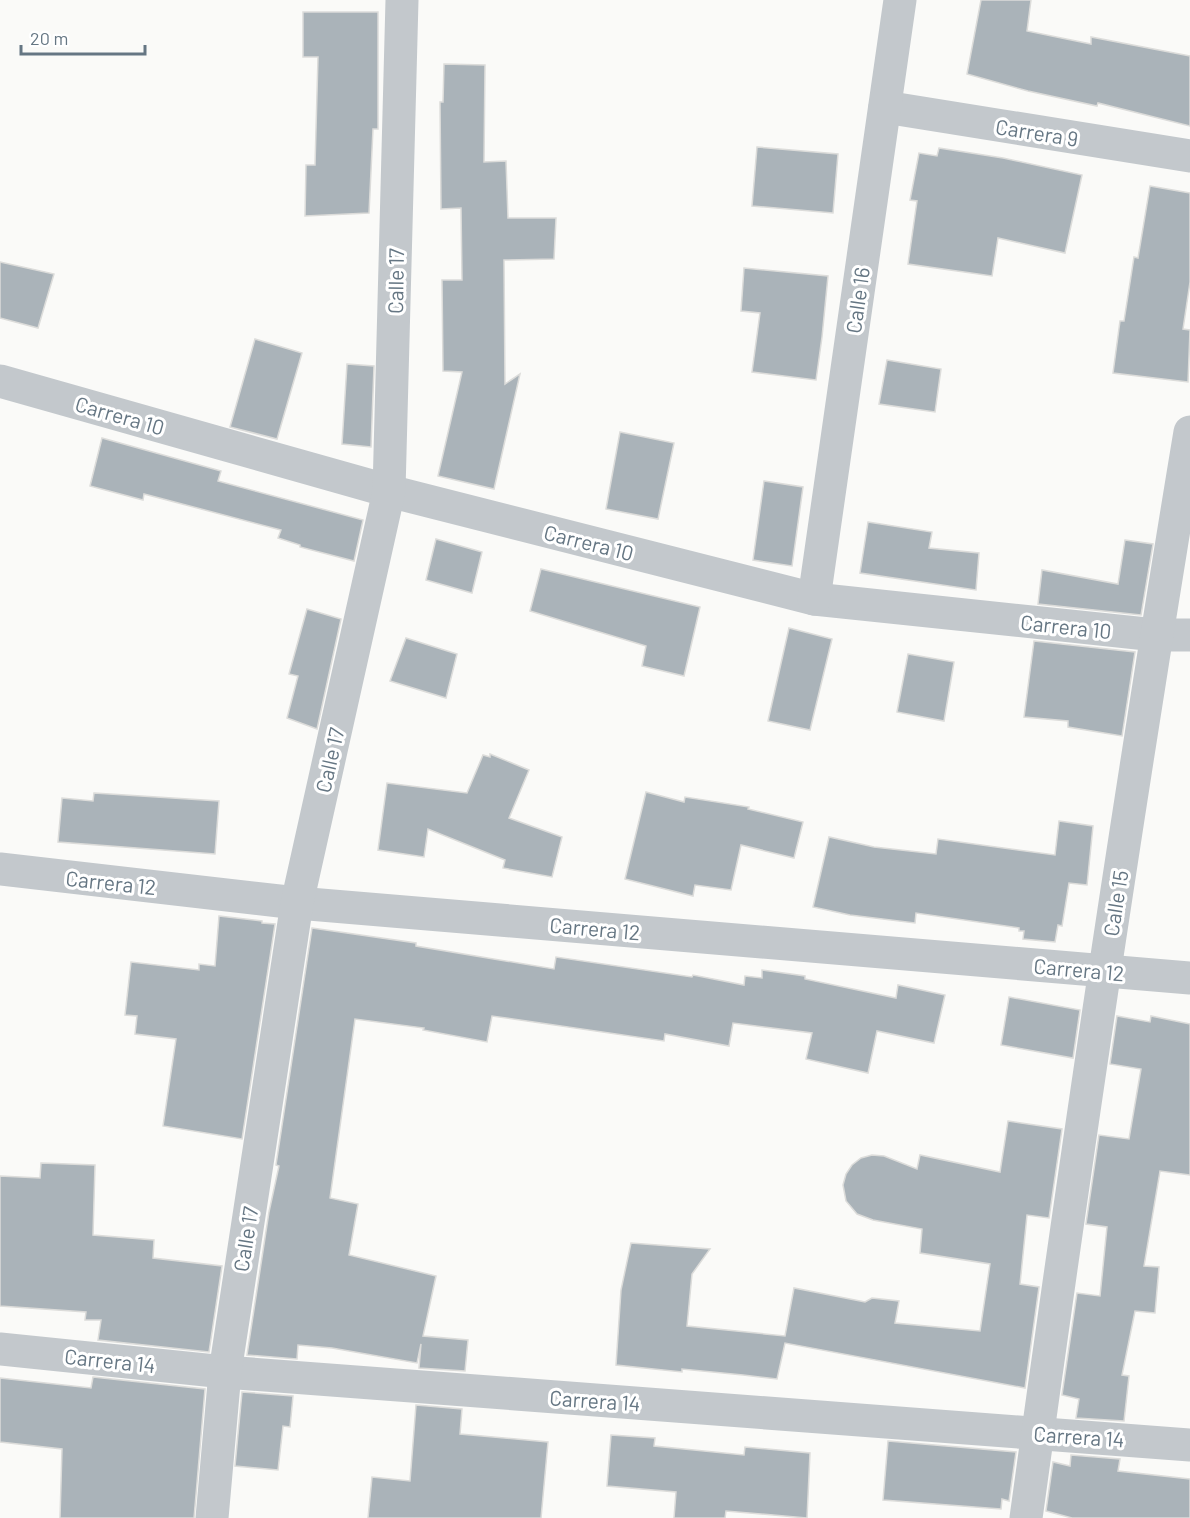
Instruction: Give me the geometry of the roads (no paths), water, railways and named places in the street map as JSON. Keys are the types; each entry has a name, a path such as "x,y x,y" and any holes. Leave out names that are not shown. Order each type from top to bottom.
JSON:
{"street":[{"name":"Calle 17","path":"212,1518 225,1372 297,903 389,491 402,0"},
{"name":"Calle 16","path":"814,599 900,0"},
{"name":"Carrera 9","path":"885,107 1190,156"},
{"name":"Carrera 10","path":"0,381 389,491 814,599 1156,635 1190,635"},
{"name":"Calle 15","path":"1026,1518 1105,972 1156,635 1190,432"},
{"name":"Carrera 12","path":"0,869 297,903 1190,978"},
{"name":"Carrera 14","path":"0,1349 225,1372 1190,1445"}]}
